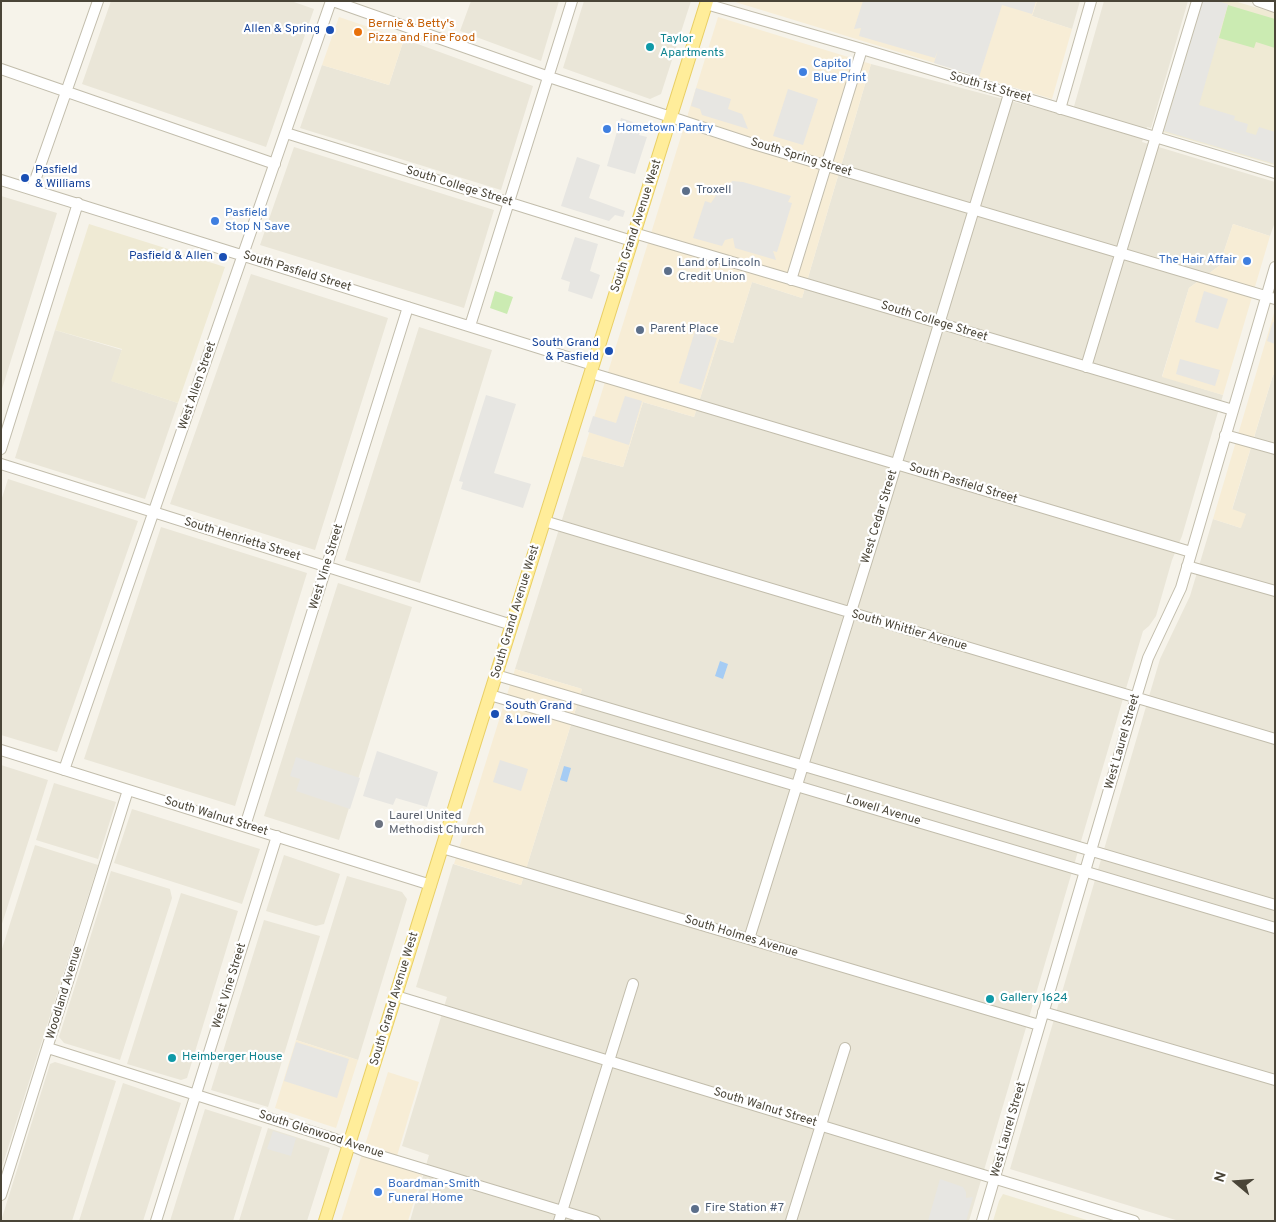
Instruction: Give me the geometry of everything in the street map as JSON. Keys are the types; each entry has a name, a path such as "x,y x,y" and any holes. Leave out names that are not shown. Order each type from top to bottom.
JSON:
{"main road":[{"name":"South Grand Avenue West","path":"325,1221 706,3"}],"street":[{"path":"32,189 98,1"},
{"name":"South Spring Street","path":"332,1 549,77 826,166 1271,297"},
{"name":"West Allen Street","path":"64,770 332,1"},
{"path":"470,326 572,1"},
{"path":"1060,109 1091,1"},
{"path":"1086,367 1197,1"},
{"path":"1258,1 1275,6"},
{"name":"South 1st Street","path":"706,3 1275,173"},
{"path":"791,280 862,49"},
{"path":"1,69 275,164"},
{"name":"West Cedar Street","path":"749,939 940,324 1009,94"},
{"name":"South College Street","path":"286,133 508,202 791,280 1233,410"},
{"name":"South Pasfield Street","path":"1,180 470,326 592,369 895,464 1191,552"},
{"path":"1,449 78,203"},
{"name":"West Laurel Street","path":"982,1221 1148,658 1175,602 1187,566 1233,410 1271,297 1275,267"},
{"name":"West Vine Street","path":"245,826 408,307"},
{"path":"1226,435 1275,449"},
{"name":"South Henrietta Street","path":"1,464 512,625"},
{"name":"South Whittier Avenue","path":"544,521 1275,739"},
{"path":"1187,566 1275,592"},
{"name":"Lowell Avenue","path":"496,674 1275,905"},
{"name":"Lowell Avenue","path":"490,695 1275,928"},
{"name":"South Walnut Street","path":"1,750 430,885"},
{"name":"Woodland Avenue","path":"1,1195 128,790"},
{"name":"West Vine Street","path":"156,1221 277,836"},
{"name":"South Holmes Avenue","path":"442,848 1039,1025"},
{"path":"560,1216 633,984"},
{"name":"South Walnut Street","path":"396,996 1134,1221"},
{"path":"1043,1012 1275,1080"},
{"name":"South Glenwood Avenue","path":"48,1048 333,1138 560,1216 595,1221"},
{"path":"791,1221 845,1048"}],"shaded area":[{"path":"111,1 291,1 314,9 266,147 82,84"},
{"path":"471,1 559,1 541,61 460,31"},
{"path":"584,1 691,1 661,94 650,99 563,68"},
{"path":"732,1 1037,1 1032,16 1072,29 1052,99"},
{"path":"863,1 1036,1 1032,14 1002,5 979,77 934,63 938,50 935,58 859,36 861,28 854,29"},
{"path":"1037,1 1080,1 1072,29 1032,16"},
{"path":"1104,1 1188,1 1151,128 1147,127 1142,142 1275,182 1275,222 1270,236 1233,224 1219,266 1189,288 1162,376 1223,395 1182,536 1172,560 1156,616 1143,631 969,1221 410,1221 429,1155 402,1146 447,997 416,987 453,864 521,885 582,689 515,669 582,456 623,467 643,402 694,417 719,339 733,343 752,282 802,298 871,64 1071,117"},
{"path":"1202,1 1234,1 1275,13 1275,165 1163,132"},
{"path":"1203,1 1218,1 1228,4 1199,105 1235,116 1234,120 1248,124 1246,132 1256,135 1259,127 1275,132 1275,164 1164,131"},
{"path":"339,17 404,39 389,85 322,65"},
{"path":"718,17 871,64 802,298 752,282 733,343 719,339 694,417 643,402 623,467 582,456"},
{"path":"404,39 533,86 501,190 300,128 322,65 389,85"},
{"path":"696,88 731,99 728,109 742,114 748,129 702,115 700,109 691,106"},
{"path":"788,89 818,99 803,145 773,136"},
{"path":"621,118 639,124 642,127 639,135 647,137 635,174 607,166"},
{"path":"294,147 494,210 464,308 260,245"},
{"path":"577,157 600,165 589,198 625,211 623,217 615,215 609,221 561,206"},
{"path":"732,181 743,182 791,196 788,202 792,203 777,252 773,251 776,260 735,248 733,238 725,240 722,246 693,238 705,201 711,203 717,194 727,191"},
{"path":"1,196 57,213 1,392"},
{"path":"89,224 225,267 178,403 111,381 122,349 55,330"},
{"path":"1233,224 1270,236 1223,395 1162,377 1189,288 1219,266"},
{"path":"575,237 598,244 590,271 600,275 592,299 568,291 570,282 561,279"},
{"path":"251,274 388,318 315,550 170,504"},
{"path":"1204,291 1228,299 1218,329 1195,322"},
{"path":"1274,313 1275,375 1273,375 1232,509 1246,514 1241,528 1213,519"},
{"path":"1273,322 1275,323 1275,344 1267,341"},
{"path":"419,327 492,350 420,583 345,560"},
{"path":"55,330 122,350 112,381 178,403 145,499 15,458"},
{"path":"695,331 717,338 701,390 679,383"},
{"path":"1180,359 1220,370 1215,386 1176,374"},
{"path":"1273,375 1275,375 1275,1221 1179,1221 1010,1169 1160,659 1190,596 1213,519 1241,528 1232,510"},
{"path":"486,395 516,404 494,473 531,484 523,508 461,489 463,482 459,481"},
{"path":"625,396 642,401 629,445 588,432 593,416 616,423"},
{"path":"8,479 138,521 57,752 1,735 1,501"},
{"path":"161,527 307,573 235,806 84,759"},
{"path":"338,583 412,607 339,840 264,816"},
{"path":"515,669 582,689 521,885 454,864"},
{"path":"377,751 438,772 427,807 396,798 393,805 363,796"},
{"path":"296,757 360,778 350,809 296,791 300,779 290,776"},
{"path":"500,760 528,769 521,791 493,782"},
{"path":"1,765 48,780 1,927"},
{"path":"54,783 116,802 98,859 36,840"},
{"path":"132,809 260,849 242,904 114,863"},
{"path":"35,845 98,865 1,1170 1,952"},
{"path":"284,855 340,874 324,924 316,926 266,911"},
{"path":"111,871 170,889 172,898 120,1060 64,1043 59,1037"},
{"path":"347,876 402,892 407,899 358,1060 296,1040"},
{"path":"181,893 238,911 187,1078 181,1080 127,1064"},
{"path":"264,920 320,936 268,1107 211,1090"},
{"path":"296,1040 358,1060 336,1128 275,1108"},
{"path":"296,1042 349,1059 337,1098 284,1081"},
{"path":"55,1062 116,1081 72,1221 1,1221 50,1064"},
{"path":"388,1072 419,1082 394,1166 422,1175 408,1221 341,1221"},
{"path":"123,1083 181,1103 143,1221 79,1221"},
{"path":"205,1109 262,1127 233,1221 170,1221"},
{"path":"268,1128 330,1148 307,1221 239,1221"},
{"path":"273,1131 296,1138 291,1156 267,1149"},
{"path":"940,1179 963,1187 966,1192 966,1198 973,1197 966,1221 928,1221"},
{"path":"1003,1194 1090,1221 993,1221"}],"green space":[{"path":"1228,5 1275,19 1275,48 1256,42 1254,48 1219,38"},
{"path":"495,291 513,297 507,314 490,308"}],"water":[{"path":"720,661 728,664 723,679 715,676"},
{"path":"564,766 571,768 567,782 560,780"}],"place":[{"name":"Allen & Spring","path":"330,30"},
{"name":"Bernie & Betty's Pizza and Fine Food","path":"358,32"},
{"name":"Taylor Apartments","path":"650,47"},
{"name":"Capitol Blue Print","path":"803,72"},
{"name":"Hometown Pantry","path":"607,129"},
{"name":"Pasfield & Williams","path":"25,178"},
{"name":"Troxell","path":"686,191"},
{"name":"Pasfield Stop N Save","path":"215,221"},
{"name":"Pasfield & Allen","path":"223,257"},
{"name":"The Hair Affair","path":"1247,261"},
{"name":"Land of Lincoln Credit Union","path":"668,271"},
{"name":"Parent Place","path":"640,330"},
{"name":"South Grand & Pasfield","path":"609,351"},
{"name":"South Grand & Lowell","path":"495,714"},
{"name":"Laurel United Methodist Church","path":"379,824"},
{"name":"Gallery 1624","path":"990,999"},
{"name":"Heimberger House","path":"172,1058"},
{"name":"Boardman-Smith Funeral Home","path":"378,1192"},
{"name":"Fire Station #7","path":"695,1209"}]}
